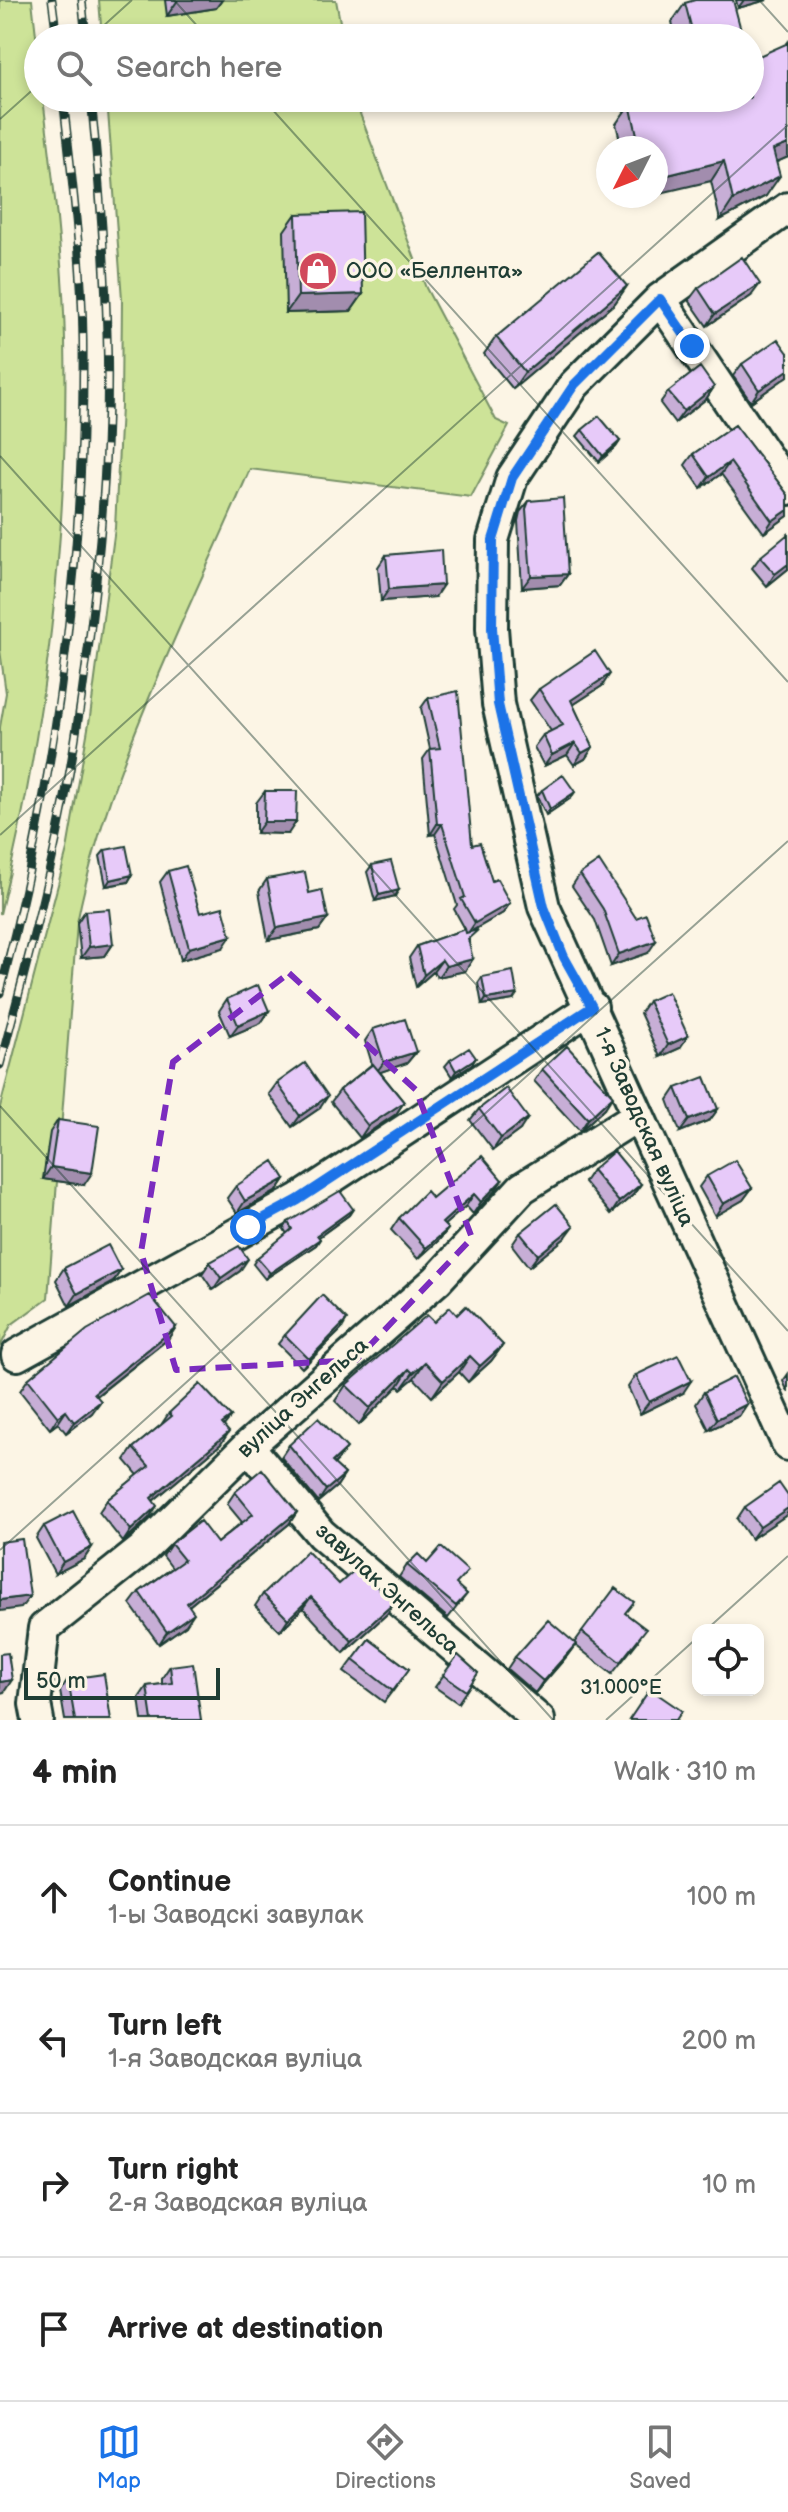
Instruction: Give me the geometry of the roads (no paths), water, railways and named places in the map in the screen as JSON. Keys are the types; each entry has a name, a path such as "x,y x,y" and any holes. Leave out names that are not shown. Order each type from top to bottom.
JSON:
{"street":[{"name":"1-я Заводская вуліца","path":"788,208 660,299 574,385 512,478 493,540 492,628 498,704 544,907 564,957 592,1007 637,1116 788,1445"},
{"path":"660,299 788,489"},
{"path":"17,1355 298,1200 592,1007"},
{"name":"вуліца Энгельса","path":"38,1720 35,1704 44,1628 143,1549 248,1446 437,1280 522,1188 637,1116"},
{"name":"завулак Энгельса","path":"248,1446 321,1534 539,1720"}],"railway":[{"path":"52,0 55,24"},
{"path":"82,0 85,24"},
{"path":"0,993 20,913 51,751 63,669 79,505 82,310 65,112"},
{"path":"0,1065 41,906 67,786 89,645 100,540 108,384 105,275 92,112"}],"place":[{"name":"ООО «Беллента»","path":"318,271"}]}
